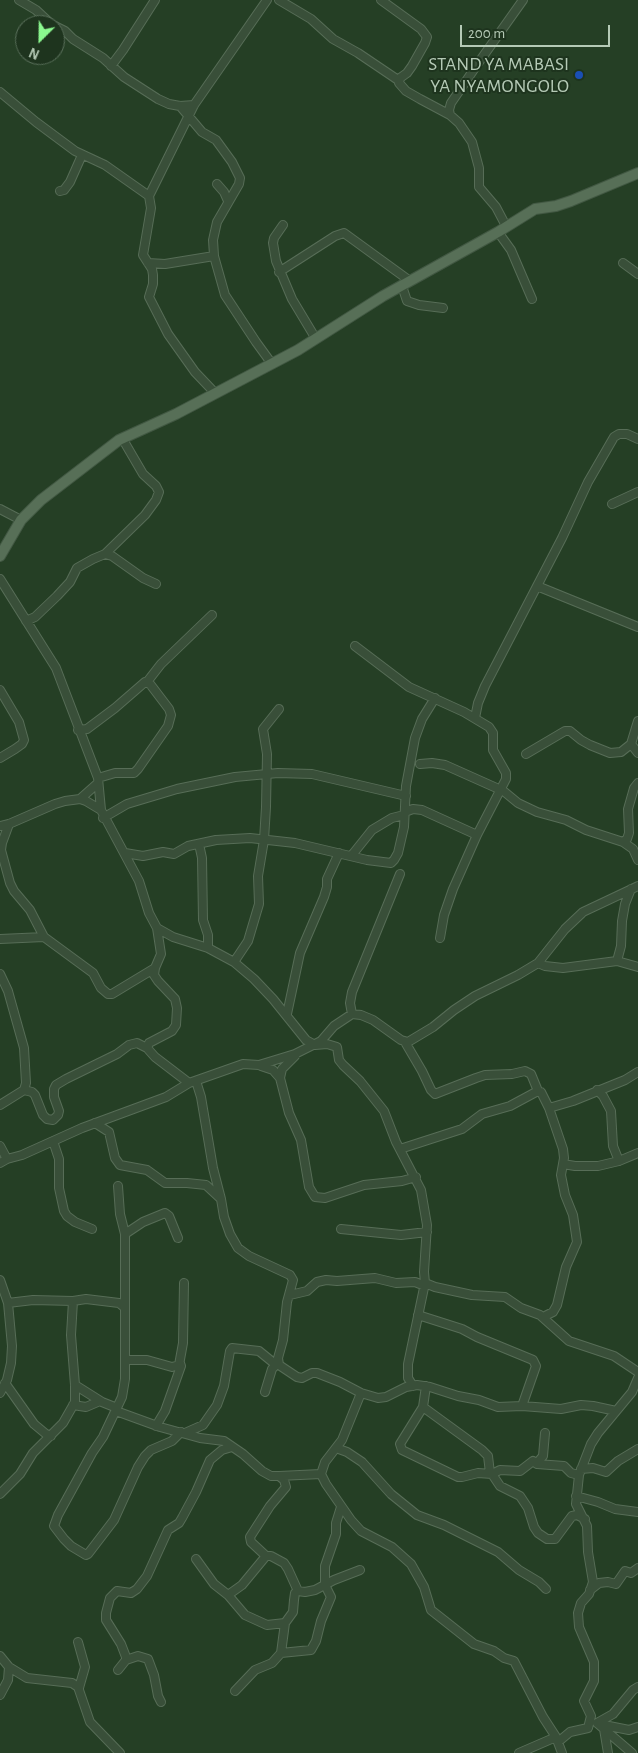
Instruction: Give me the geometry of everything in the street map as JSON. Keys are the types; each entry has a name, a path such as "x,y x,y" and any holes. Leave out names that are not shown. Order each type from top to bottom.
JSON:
{"main road":[{"path":"0,556 21,520 41,500 122,438 176,414 316,340 375,301 535,209 556,206 571,201 638,173"}],"street":[{"path":"19,0 41,15"},
{"path":"111,66 155,0"},
{"path":"215,393 195,372 168,334 149,297 153,284 153,275 143,255 151,208 149,196 194,104 267,0"},
{"path":"279,0 311,19 333,39 398,80 406,90 450,115 459,123 470,138 478,161 479,187 496,207 502,229 532,299"},
{"path":"381,0 413,22 427,37 426,43 410,70 398,80"},
{"path":"450,115 451,103 523,0"},
{"path":"65,30 124,77 158,99 180,106 194,104"},
{"path":"0,92 36,122 82,155 105,165 149,196"},
{"path":"439,109 451,103"},
{"path":"180,106 202,132 216,140 236,169 240,181 215,226 213,240 214,256 225,295 272,364"},
{"path":"60,191 64,190 70,182 82,155"},
{"path":"217,184 224,192 228,201"},
{"path":"283,225 274,238 273,243 279,272 316,340"},
{"path":"279,272 335,236 344,233 406,284 407,301 419,305 443,308"},
{"path":"148,263 165,264 214,256"},
{"path":"624,263 638,274"},
{"path":"475,718 478,703 486,686 562,538 588,482 614,437 619,434 627,434 638,439"},
{"path":"26,621 35,617 57,596 70,582 77,568 105,554 145,515 156,500 159,492 156,486 143,474 122,438"},
{"path":"612,504 638,492"},
{"path":"0,509 21,520"},
{"path":"105,554 112,556 134,572 156,584"},
{"path":"0,579 49,654 56,668 98,781 102,814"},
{"path":"537,586 638,628"},
{"path":"78,730 87,729 147,682 161,664 212,615"},
{"path":"355,646 404,684 475,718 492,730 493,750 506,776 453,889 444,915 440,938"},
{"path":"80,799 98,781 115,773 134,773 168,726 171,715 169,709 147,682"},
{"path":"0,690 19,722 24,740 22,744 0,758"},
{"path":"124,853 143,856 162,852 174,854 188,846 226,839 250,838 295,843 391,863 394,860 402,835 415,738 422,719 435,698"},
{"path":"234,962 248,941 257,911 259,898 258,876 264,840 267,754 263,729 279,709"},
{"path":"526,754 566,731 570,731 590,745 610,753 621,752 631,744 638,721"},
{"path":"631,744 638,753"},
{"path":"420,764 445,765 501,790 518,803 537,812 566,820 586,830 623,842 633,849 638,860"},
{"path":"102,814 127,804 177,789 235,778 290,773 312,774 406,796"},
{"path":"623,842 629,832 628,809 634,788 638,783"},
{"path":"0,826 55,804 80,799 91,803 102,814 139,881 149,913 157,928 160,954 155,968 156,978 175,998 177,1008 176,1025 172,1031 149,1043 147,1048"},
{"path":"352,855 372,830 392,818 413,809 422,810 477,835"},
{"path":"9,824 1,850 10,883 30,910 44,937 93,973 101,988 108,994 112,994 155,968"},
{"path":"199,844 202,858 203,920 208,935 208,948"},
{"path":"286,1014 300,953 327,892 327,879 339,853"},
{"path":"352,1014 350,1003 352,992 400,874"},
{"path":"405,1042 434,1027 475,996 538,963 574,919 583,912 635,888"},
{"path":"617,961 621,946 625,904 635,888"},
{"path":"157,928 173,937 208,948 234,962 254,979 286,1014 306,1040 314,1045 332,1045 337,1047 343,1065 360,1081 384,1111 400,1149 421,1190 427,1225 425,1284 407,1371 408,1378 413,1386"},
{"path":"0,939 44,937"},
{"path":"538,963 545,966 563,968 617,961 638,967"},
{"path":"0,974 8,991 24,1048 26,1083 24,1090 0,1105"},
{"path":"260,1065 296,1054 314,1045 324,1039 334,1026 352,1014 361,1015 373,1020 405,1042 435,1094 485,1075 512,1074 525,1071 531,1074 538,1092 541,1092 546,1099 563,1148 564,1158 561,1175 566,1200 573,1214 577,1242 566,1267 557,1305 553,1312 543,1317"},
{"path":"24,1090 35,1095 43,1115 47,1119 53,1120 59,1111 54,1097 56,1085 117,1054 129,1044 137,1043 147,1048 155,1057 192,1082 201,1097 208,1143 224,1217 230,1234 238,1248 249,1256 292,1278 292,1288 285,1315 283,1340 277,1363 265,1392"},
{"path":"280,1078 282,1069 296,1054"},
{"path":"0,1146 4,1161 95,1123 166,1097 192,1082 243,1064 260,1065 273,1070 280,1078 289,1113 301,1140 309,1187 315,1197 325,1198 364,1185 416,1178"},
{"path":"549,1108 573,1101 625,1080 638,1072"},
{"path":"597,1090 603,1096 611,1111 612,1146 619,1161"},
{"path":"400,1149 462,1129 482,1114 518,1103 538,1092"},
{"path":"95,1123 109,1132 115,1158 120,1164 147,1170 165,1183 187,1182 206,1185 221,1199"},
{"path":"53,1141 59,1160 58,1188 64,1211 67,1216 92,1230"},
{"path":"563,1164 598,1166 619,1161 638,1152"},
{"path":"118,1186 120,1214 125,1234 124,1388 103,1437 79,1476 54,1526 64,1539 86,1555 112,1524 145,1456 150,1450 203,1425 217,1406 224,1386 225,1372 232,1348 259,1351 297,1377 304,1378 316,1374 378,1398 386,1397 406,1387 426,1386 498,1407 522,1406 561,1409 581,1405 616,1411"},
{"path":"125,1234 143,1222 166,1213 178,1238"},
{"path":"341,1230 401,1235 426,1232"},
{"path":"290,1294 307,1291 315,1283 326,1280 375,1278 396,1283 415,1282 472,1295 505,1297 521,1308 543,1317 569,1340 614,1356 638,1372"},
{"path":"156,1426 165,1410 181,1366 184,1283"},
{"path":"0,1393 11,1363 12,1346 8,1303 1,1285"},
{"path":"8,1303 33,1300 73,1301 86,1299 119,1303 125,1308"},
{"path":"0,1494 20,1474 33,1453 63,1422 73,1405 76,1385 71,1345 73,1301"},
{"path":"418,1315 462,1328 477,1337 533,1360 536,1366 522,1406"},
{"path":"125,1360 147,1360 172,1367 180,1363"},
{"path":"519,1753 557,1740 570,1732 588,1728 591,1716 584,1701 593,1684 594,1662 579,1627 578,1613 593,1582 588,1552 588,1532 585,1520 576,1504 576,1496 580,1472 591,1444 632,1392 638,1378"},
{"path":"5,1383 34,1424 51,1436"},
{"path":"76,1385 116,1410 156,1426 210,1440 224,1441 271,1476 321,1474"},
{"path":"426,1386 423,1408 400,1444 402,1450 458,1477 500,1470 520,1471 533,1461 564,1466 571,1473 593,1468 606,1472 618,1461 638,1450"},
{"path":"361,1393 344,1435 324,1462 321,1474 326,1484 341,1507 361,1531 392,1547 412,1564 424,1587 429,1606 435,1613 474,1644 494,1651 514,1662 557,1740 562,1753"},
{"path":"73,1405 86,1407 100,1401"},
{"path":"423,1408 488,1456 491,1473 500,1486 520,1496 528,1508 534,1528 538,1533 547,1539 553,1540 557,1538 572,1516 577,1515 585,1520"},
{"path":"537,1462 543,1456 545,1434"},
{"path":"126,1660 121,1644 106,1620 110,1598 117,1591 131,1593 137,1589 147,1576 168,1530 179,1523 182,1518 210,1460 222,1450 232,1447"},
{"path":"336,1448 362,1462 391,1494 417,1515 444,1525 498,1552 546,1589"},
{"path":"279,1476 284,1480 286,1487 270,1506 250,1537 250,1542 266,1556 271,1556 284,1563 298,1592"},
{"path":"576,1496 615,1509 638,1512"},
{"path":"281,1653 311,1650 316,1641 321,1621 331,1598 325,1584 325,1566 336,1534 336,1523 341,1507"},
{"path":"228,1595 242,1585 266,1556"},
{"path":"196,1559 214,1584 228,1595 242,1612 251,1619 267,1625 285,1623"},
{"path":"590,1590 599,1583 608,1582 616,1584 625,1571 631,1573 638,1568"},
{"path":"298,1592 310,1591 360,1570"},
{"path":"235,1691 255,1670 272,1663 281,1653 285,1623 293,1612 294,1600 298,1592"},
{"path":"78,1642 85,1667 79,1688 90,1722 120,1753"},
{"path":"0,1656 10,1667 27,1678 72,1683 79,1688"},
{"path":"118,1670 126,1660 138,1656 148,1659 161,1702"},
{"path":"0,1695 8,1680 10,1667"},
{"path":"597,1724 613,1714 633,1690 638,1687"},
{"path":"597,1724 629,1730 638,1727"},
{"path":"597,1724 632,1753"},
{"path":"604,1730 608,1753"}],"place":[{"name":"STAND YA MABASI YA NYAMONGOLO","path":"579,75"}]}
